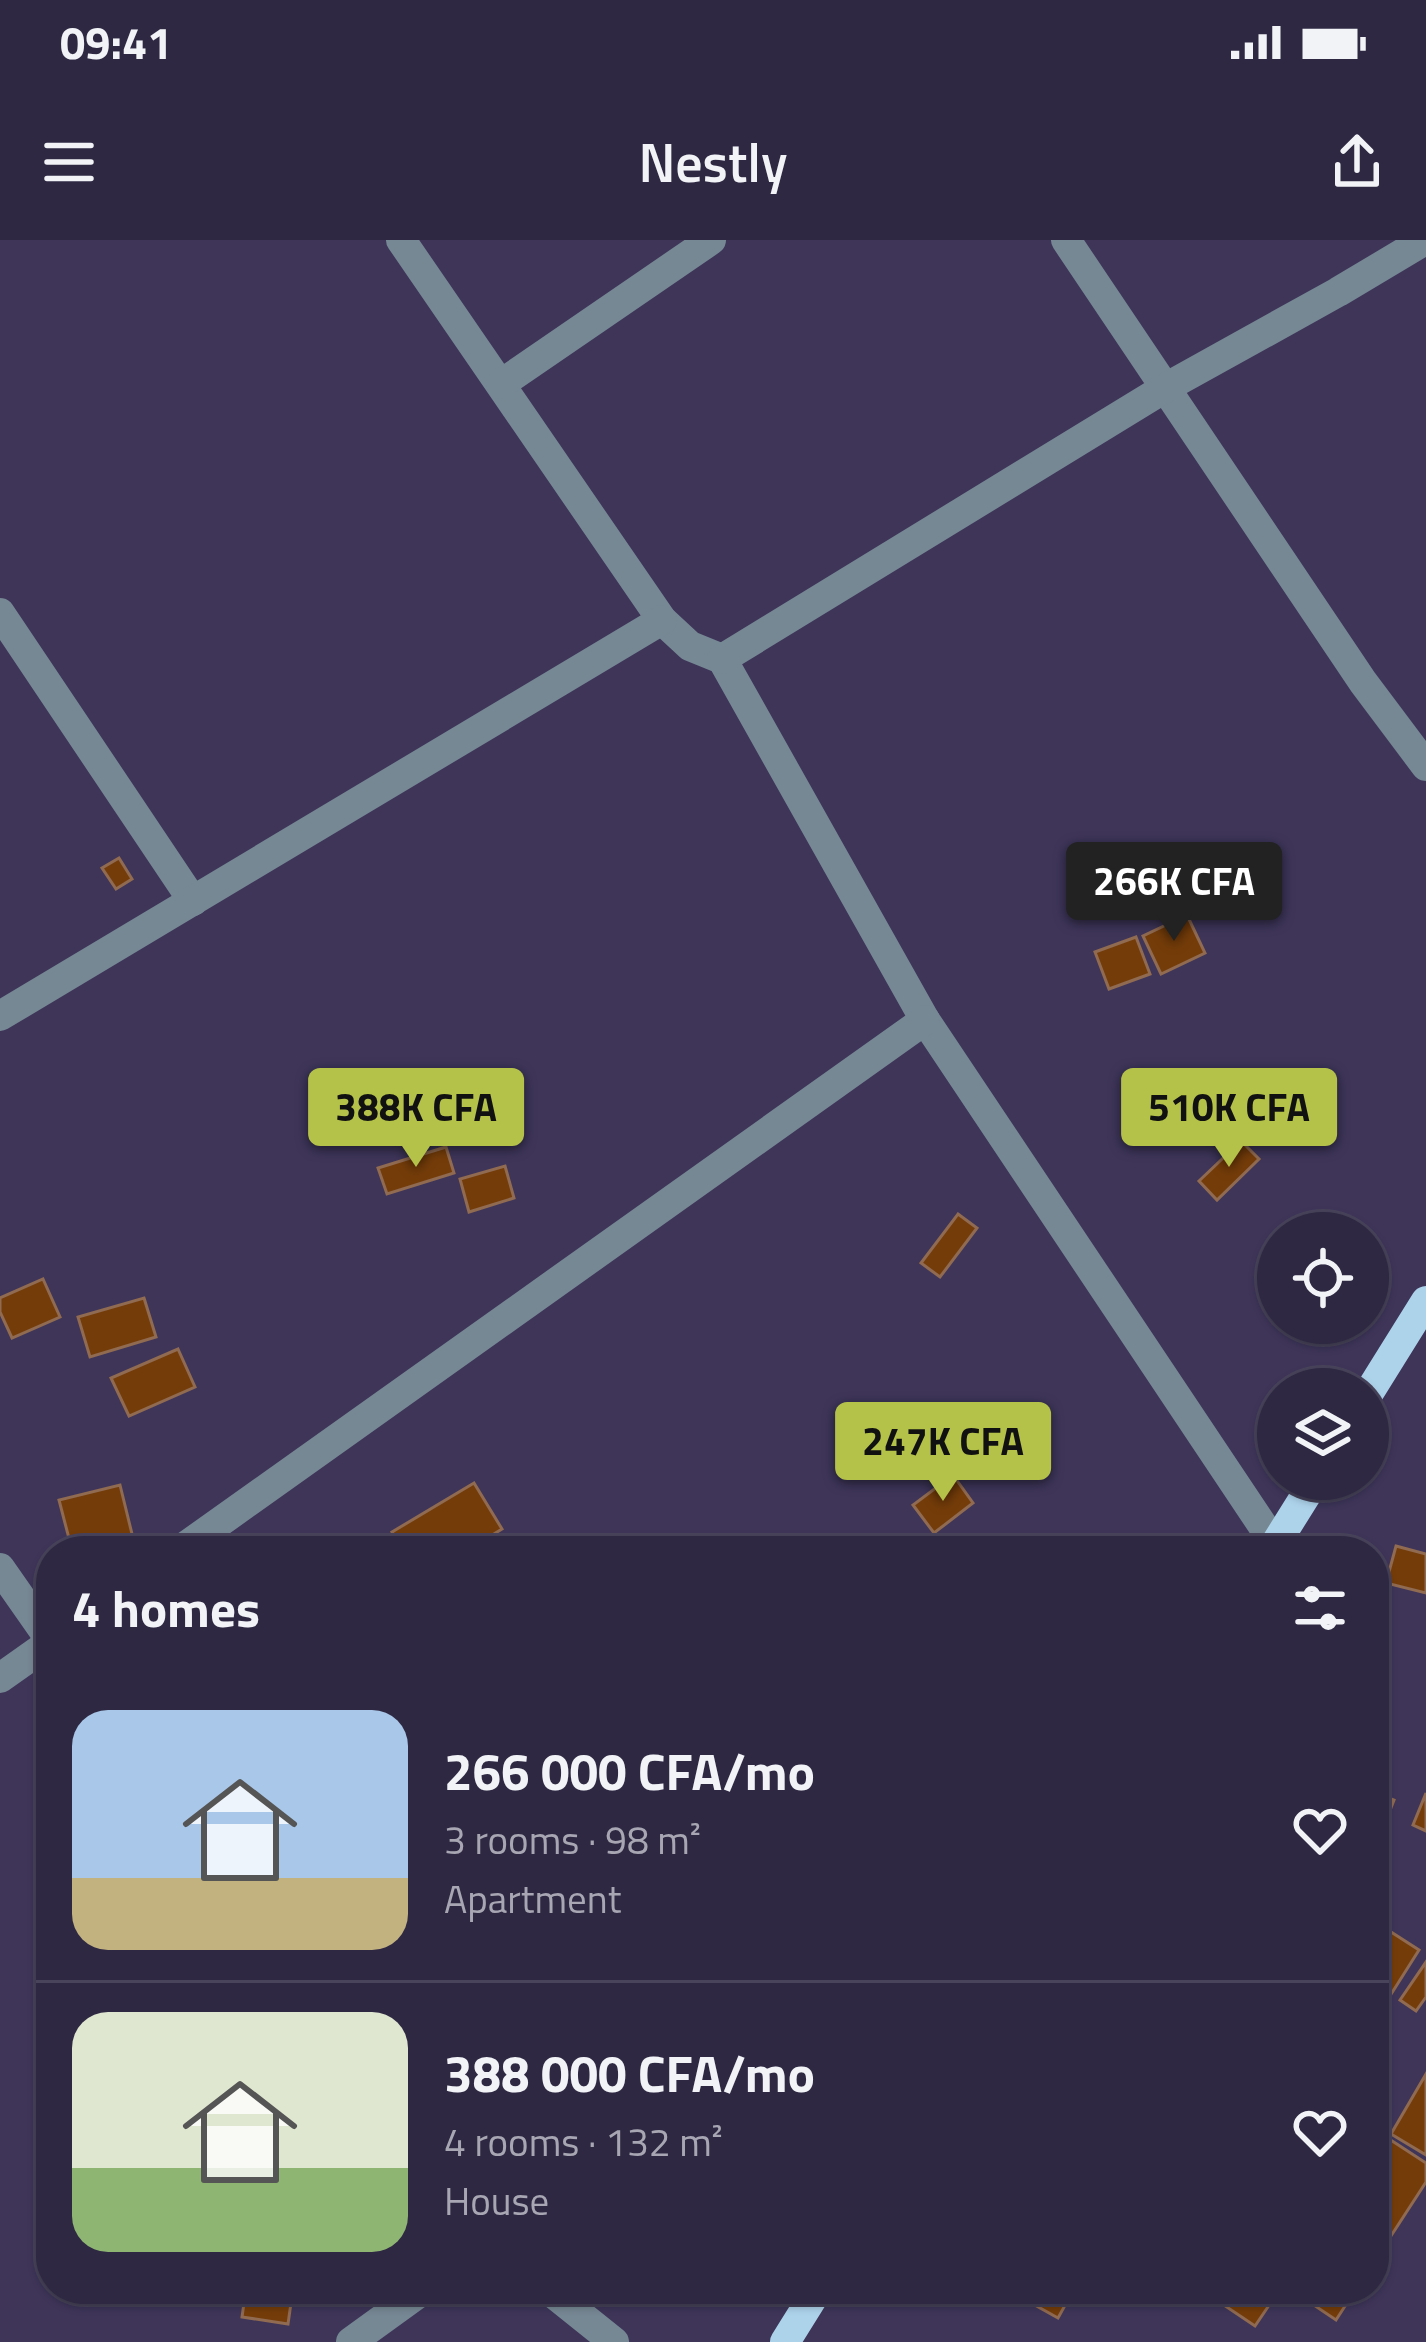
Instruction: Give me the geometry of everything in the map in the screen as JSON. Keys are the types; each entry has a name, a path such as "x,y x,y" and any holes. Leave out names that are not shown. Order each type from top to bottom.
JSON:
{"main road":[{"path":"1384,1368 1426,1301"},
{"path":"1280,1536 1303,1500"},
{"path":"785,2342 809,2304"}],"street":[{"path":"401,240 662,620 690,646 722,659 925,1020 1265,1536"},
{"path":"500,384 711,240"},
{"path":"1066,240 1363,682 1426,766"},
{"path":"722,659 1165,388 1425,240"},
{"path":"0,613 193,901"},
{"path":"0,1016 662,620"},
{"path":"200,1536 925,1020"},
{"path":"0,1568 36,1620"},
{"path":"0,1678 36,1652"},
{"path":"351,2342 403,2304"},
{"path":"567,2304 614,2342"}],"building":[{"path":"119,858 132,879 116,889 102,868"},
{"path":"1187,915 1205,953 1161,974 1143,936"},
{"path":"1136,937 1150,974 1109,989 1095,952"},
{"path":"1241,1141 1259,1159 1217,1200 1199,1181"},
{"path":"446,1147 454,1173 387,1194 378,1168"},
{"path":"505,1166 514,1198 469,1212 460,1179"},
{"path":"958,1214 977,1228 940,1277 921,1263"},
{"path":"43,1279 60,1317 12,1338 0,1312 0,1298"},
{"path":"144,1298 156,1337 90,1357 78,1317"},
{"path":"178,1349 195,1387 129,1416 111,1378"},
{"path":"953,1475 973,1503 934,1533 913,1505"},
{"path":"474,1483 502,1529 491,1536 395,1536 392,1532"},
{"path":"120,1485 132,1534 68,1536 59,1500"},
{"path":"1396,1546 1426,1554 1426,1593 1389,1584"},
{"path":"1426,1793 1426,1831 1413,1825"},
{"path":"1389,1931 1419,1950 1389,1997"},
{"path":"1426,1962 1426,1997 1416,2011 1400,2000"},
{"path":"1426,2074 1426,2155 1391,2134"},
{"path":"1389,2139 1426,2163 1426,2182 1389,2239"},
{"path":"244,2304 291,2304 288,2324 242,2317"},
{"path":"1033,2304 1066,2304 1058,2318"},
{"path":"1222,2304 1270,2304 1255,2326"},
{"path":"1312,2304 1346,2304 1336,2320"}]}
